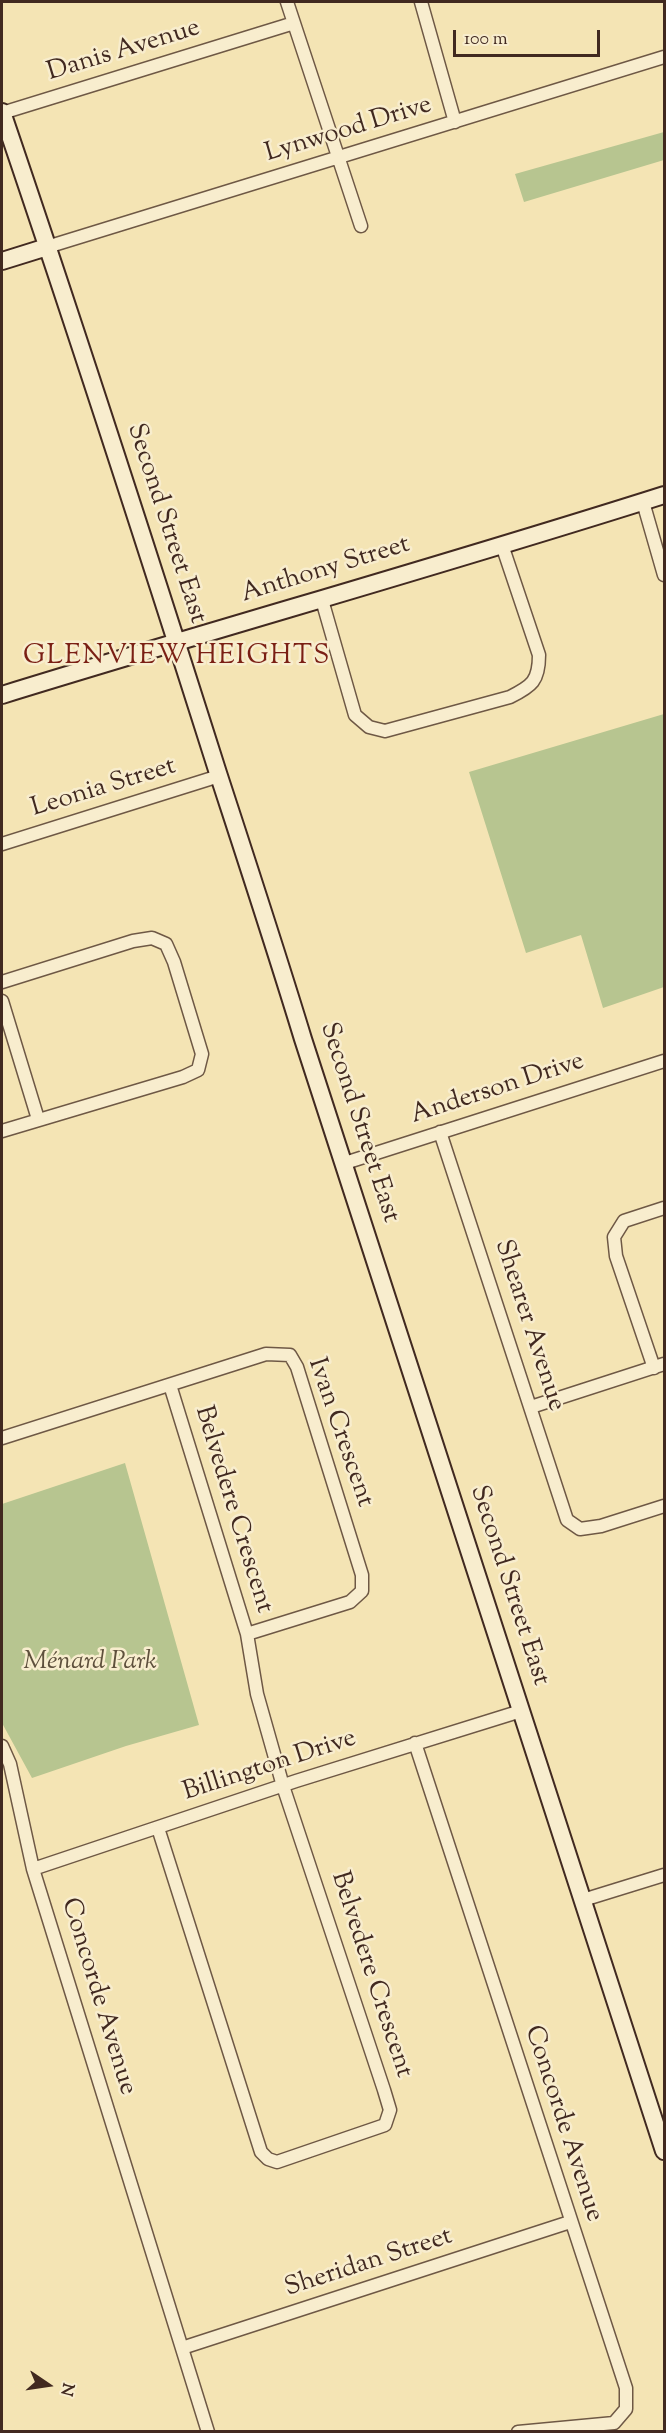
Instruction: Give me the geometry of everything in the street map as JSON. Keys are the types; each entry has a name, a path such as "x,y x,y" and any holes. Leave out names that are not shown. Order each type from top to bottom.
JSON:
{"main road":[{"name":"Second Street East","path":"2,113 177,641 664,2151"},
{"path":"2,261 47,247"},
{"name":"Anthony Street","path":"2,695 664,495"}],"street":[{"path":"287,2 361,226"},
{"path":"421,2 455,122"},
{"name":"Danis Avenue","path":"2,113 294,23"},
{"name":"Lynwood Drive","path":"47,247 664,57"},
{"path":"643,502 664,575"},
{"path":"322,600 355,715 369,727 385,731 510,697 528,687 539,673 539,655 502,544"},
{"name":"Leonia Street","path":"2,844 219,776"},
{"path":"2,982 133,941 153,938 166,944 174,962 202,1054 198,1070 183,1077 2,1131"},
{"path":"2,1001 38,1119"},
{"name":"Anderson Drive","path":"345,1164 664,1061"},
{"name":"Shearer Avenue","path":"440,1132 567,1520 580,1529 601,1526 664,1506"},
{"path":"531,1407 659,1366 616,1256 614,1237 624,1221 664,1208"},
{"name":"Ivan Crescent","path":"2,1438 266,1354 290,1355 297,1367 362,1575 362,1591 350,1602 247,1634"},
{"name":"Belvedere Crescent","path":"158,1828 261,2152 268,2159 277,2162 385,2125 390,2110 283,1786 257,1694 247,1634 170,1385"},
{"name":"Billington Drive","path":"33,1869 415,1743 521,1711"},
{"name":"Concorde Avenue","path":"415,1743 626,2388 626,2409 614,2423 518,2432"},
{"name":"Concorde Avenue","path":"2,1746 10,1764 33,1869 207,2432"},
{"path":"583,1900 664,1875"},
{"name":"Sheridan Street","path":"182,2348 570,2222"}],"green space":[{"path":"664,132 664,160 524,202 515,174"},
{"path":"664,714 664,987 603,1008 581,935 526,953 469,772"},
{"name":"Ménard Park","path":"125,1463 199,1725 126,1746 32,1778 2,1723 2,1504"}],"district":[{"name":"GLENVIEW HEIGHTS","path":"177,658"}]}
